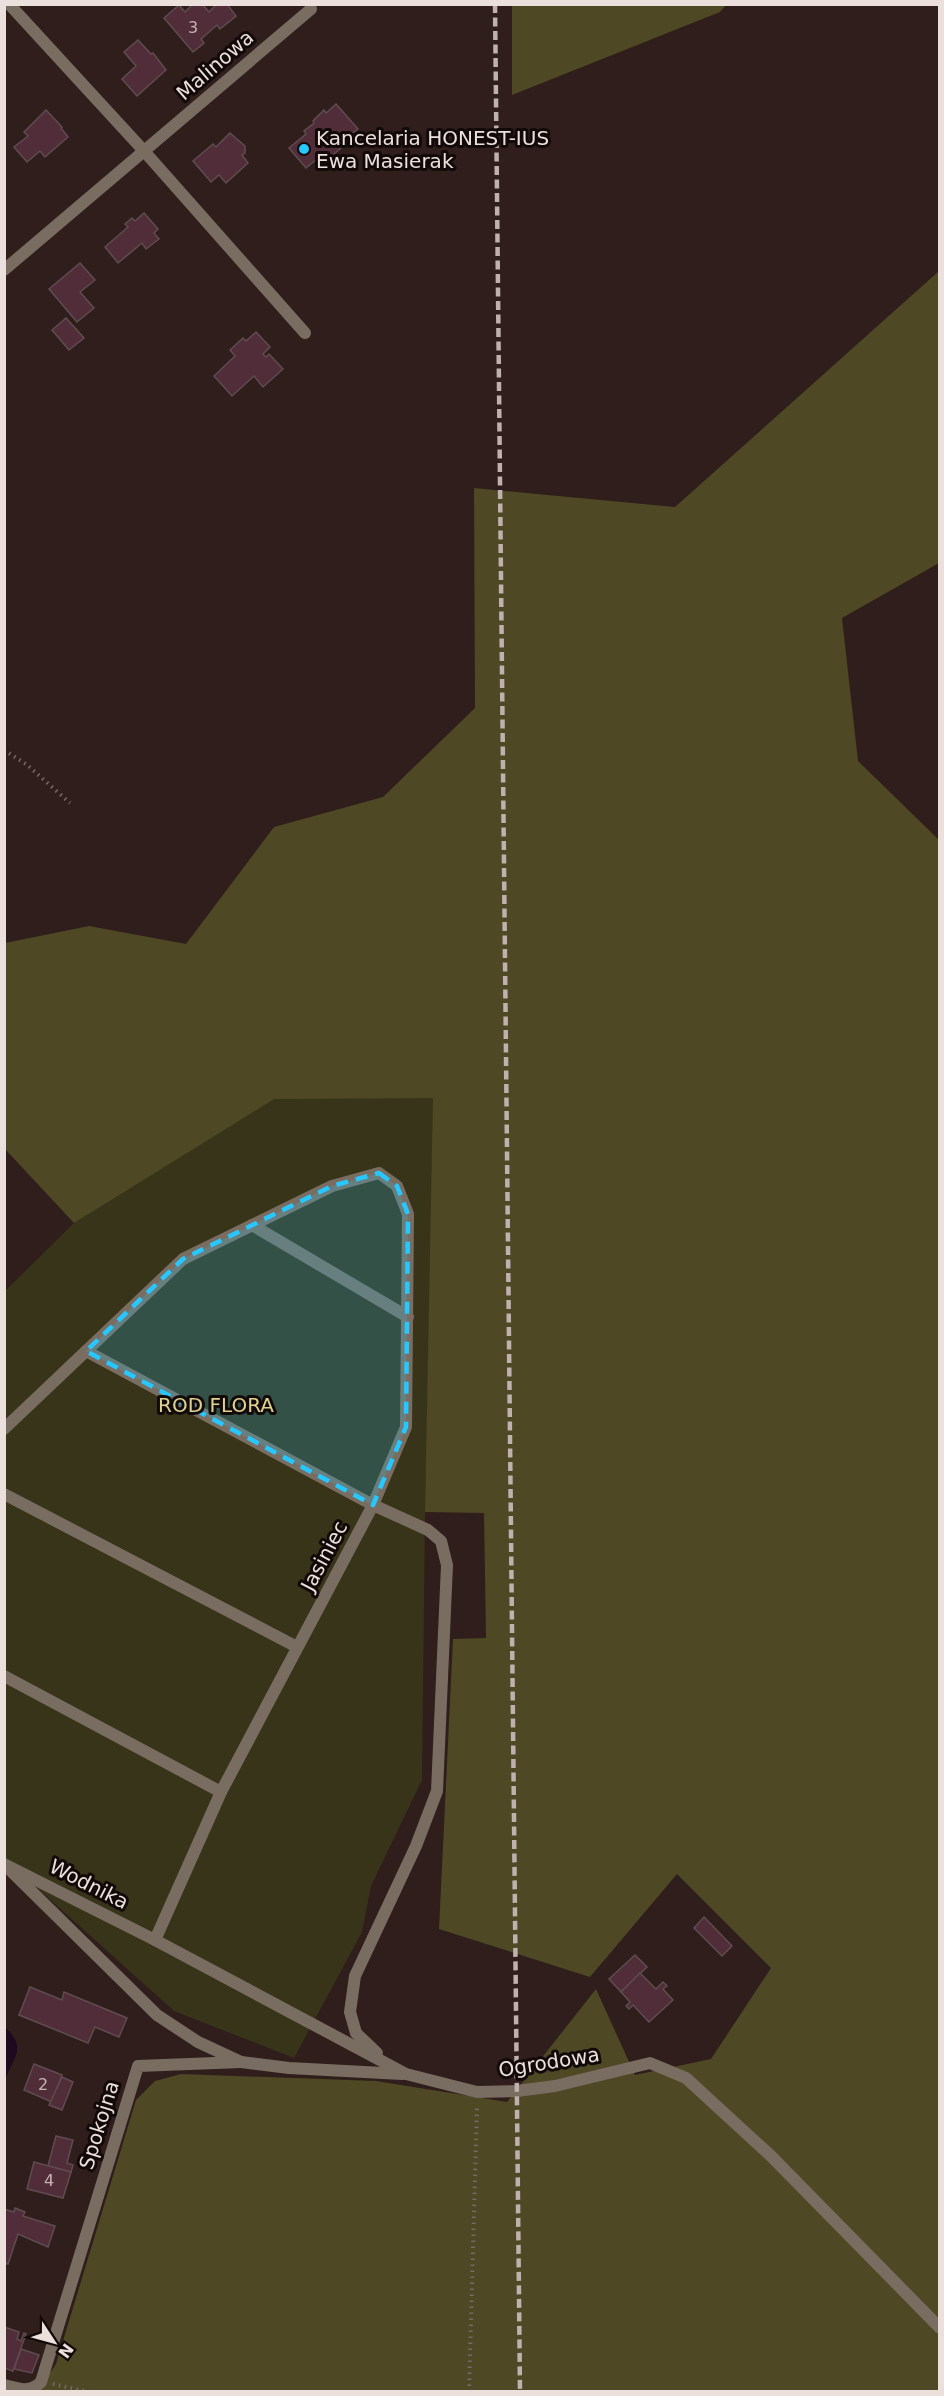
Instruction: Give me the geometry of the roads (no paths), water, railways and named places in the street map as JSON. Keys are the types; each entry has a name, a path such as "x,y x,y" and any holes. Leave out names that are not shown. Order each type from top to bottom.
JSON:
{"street":[{"path":"9,4 144,151 305,333"},
{"name":"Malinowa","path":"4,270 311,9"},
{"name":"Jasiniec","path":"155,1940 221,1792 373,1505 406,1427 408,1214 397,1186 380,1173 332,1186 252,1225"},
{"path":"4,1429 183,1259 252,1225 408,1317"},
{"path":"86,1351 373,1505 428,1530 441,1541 447,1565 436,1791 416,1846 355,1976 350,2012 356,2033 372,2049 406,2074"},
{"path":"4,1494 297,1647"},
{"path":"4,1676 221,1792"},
{"path":"4,1864 157,2015 198,2042 241,2062 289,2068 406,2074"},
{"name":"Wodnika","path":"4,1864 155,1940"},
{"name":"Ogrodowa","path":"155,1940 406,2074 477,2092 517,2091 555,2086 650,2063 687,2078 771,2156 939,2328"},
{"name":"Spokojna","path":"4,2385 24,2390 34,2388 41,2382 138,2066 241,2062"}],"railway":[{"path":"495,4 520,2392"}],"place":[{"name":"Kancelaria HONEST-IUS Ewa Masierak","path":"304,149"}],"park label":[{"name":"ROD FLORA","path":"216,1405"}]}
